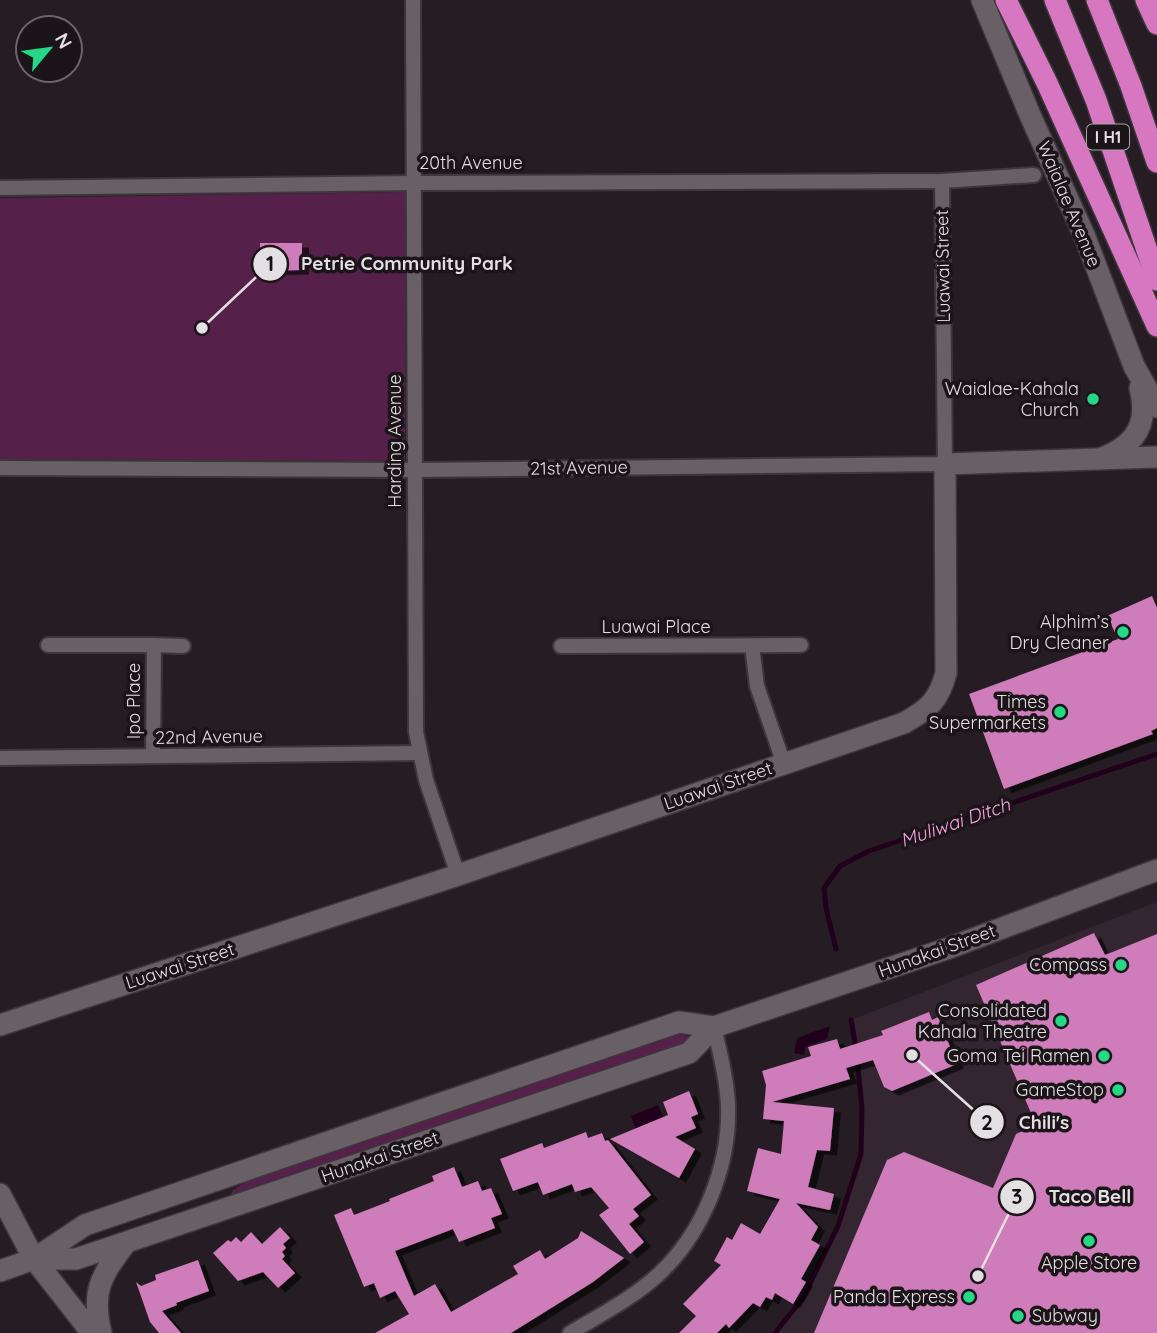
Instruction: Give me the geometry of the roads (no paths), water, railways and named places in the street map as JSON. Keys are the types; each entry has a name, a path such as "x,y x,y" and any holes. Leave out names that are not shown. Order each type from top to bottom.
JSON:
{"highway":[{"path":"1006,0 1046,83 1149,277 1157,326"},
{"name":"I H1","path":"1055,0 1096,100 1149,277"},
{"name":"I H1","path":"1097,0 1157,162"},
{"path":"1146,0 1157,23"}],"street":[{"name":"Harding Avenue","path":"413,0 416,732 426,780 458,875"},
{"name":"Waialae Avenue","path":"982,0 1085,237 1134,366 1157,407"},
{"name":"20th Avenue","path":"0,188 942,181 1034,175"},
{"name":"Luawai Street","path":"0,1025 458,875 904,723 927,708 936,699 942,686 946,658 942,181"},
{"path":"1097,460 1126,445 1136,434 1143,419 1144,403 1134,366"},
{"name":"21st Avenue","path":"0,468 415,470 945,464 1157,457"},
{"name":"Ipo Place","path":"48,645 183,646"},
{"name":"Ipo Place","path":"153,645 153,757"},
{"name":"Luawai Place","path":"561,646 801,645"},
{"path":"752,646 757,686 784,764"},
{"name":"22nd Avenue","path":"0,758 419,753"},
{"name":"Hunakai Street","path":"0,1271 34,1259 85,1225 680,1022 714,1027 949,948 1157,870"},
{"path":"570,1333 640,1290 659,1274 685,1244 702,1215 724,1154 728,1131 728,1104 714,1027"},
{"name":"Hunakai Street","path":"34,1259 76,1259 125,1244 689,1053 714,1027"},
{"path":"0,1194 34,1259 92,1333"},
{"path":"101,1333 98,1308 100,1281 104,1271 125,1244"}],"waterway":[{"name":"Muliwai Ditch","path":"836,949 824,888 840,866 869,851 1157,754"},
{"name":"Muliwai Ditch","path":"851,1020 856,1048"},
{"name":"Muliwai Ditch","path":"775,1333 803,1298 838,1226 861,1154 862,1108 857,1058"}],"place":[{"name":"Petrie Community Park","path":"202,328"},
{"name":"Waialae-Kahala Church","path":"1093,399"},
{"name":"Alphim’s Dry Cleaner","path":"1123,632"},
{"name":"Times Supermarkets","path":"1060,712"},
{"name":"Compass","path":"1121,965"},
{"name":"Consolidated Kahala Theatre","path":"1061,1021"},
{"name":"Chili's","path":"912,1055"},
{"name":"Goma Tei Ramen","path":"1104,1056"},
{"name":"GameStop","path":"1118,1090"},
{"name":"Apple Store","path":"1089,1241"},
{"name":"Taco Bell","path":"978,1276"},
{"name":"Panda Express","path":"969,1297"},
{"name":"Subway","path":"1018,1316"}]}
